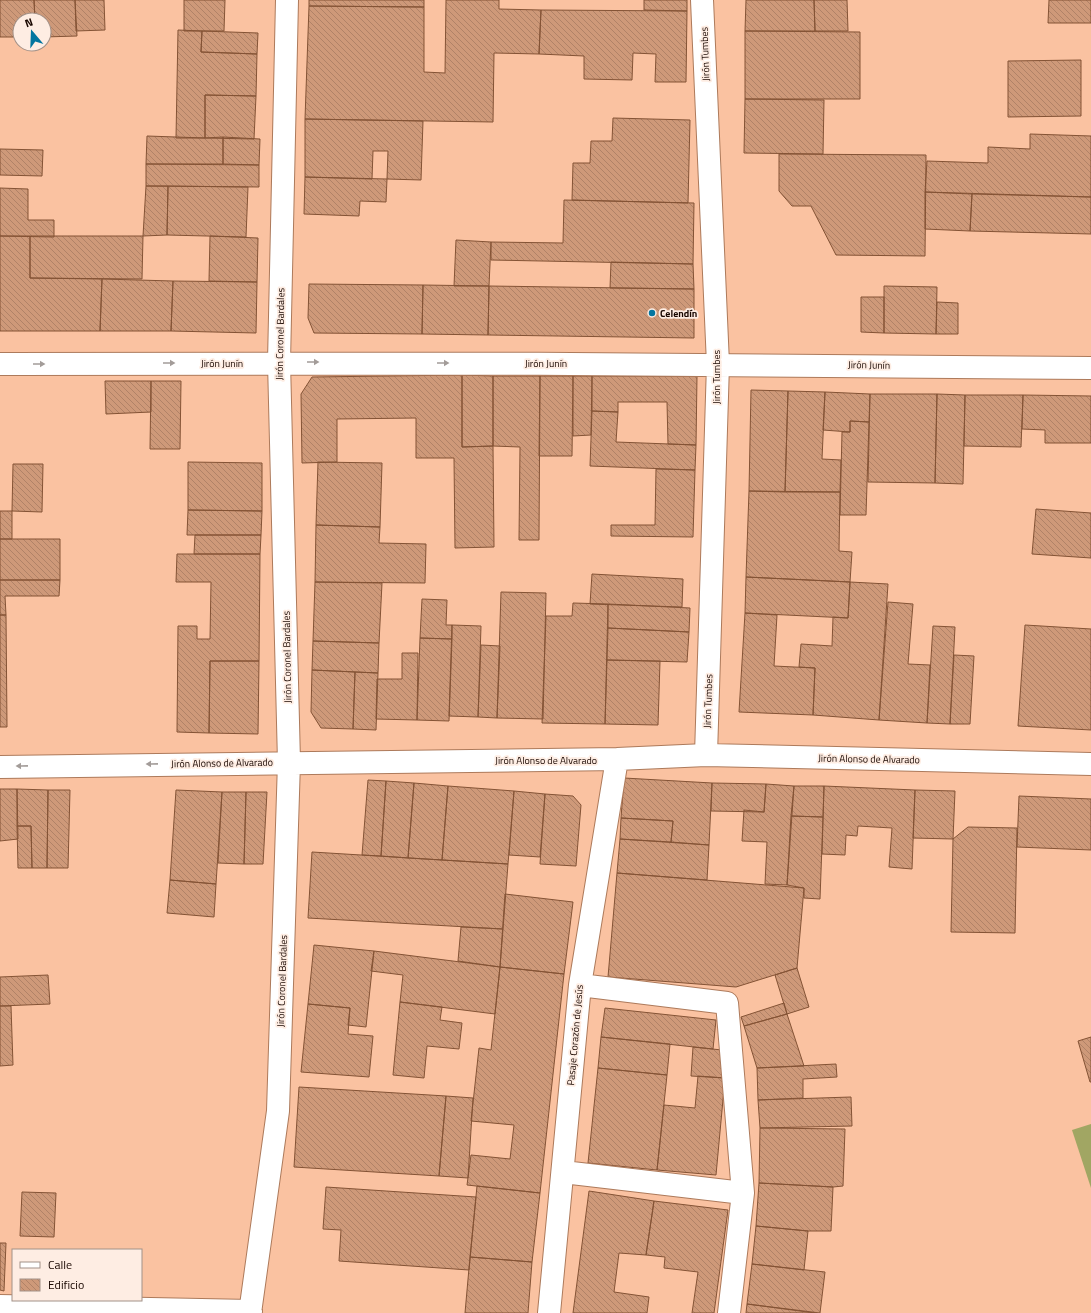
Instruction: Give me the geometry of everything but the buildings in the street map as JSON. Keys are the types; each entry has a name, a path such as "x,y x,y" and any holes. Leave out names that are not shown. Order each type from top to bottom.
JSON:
{"street":[{"name":"Jirón Coronel Bardales","path":"250,1312 278,1111 289,762 279,362 287,0"},
{"name":"Jirón Tumbes","path":"702,0 718,364 706,755"},
{"name":"Jirón Junín","path":"0,364 279,362 718,364 1091,368"},
{"name":"Jirón Alonso de Alvarado","path":"0,767 289,762 617,759 706,755 1091,764"},
{"name":"Pasaje Corazón de Jesús","path":"549,1313 580,985 617,759"},
{"path":"580,985 727,1003 744,1194 729,1313"},
{"path":"563,1172 744,1194"},
{"path":"0,1306 250,1312"}],"green space":[{"path":"1091,1124 1091,1188 1072,1130"}],"place":[{"name":"Celendín","path":"652,313"}]}
